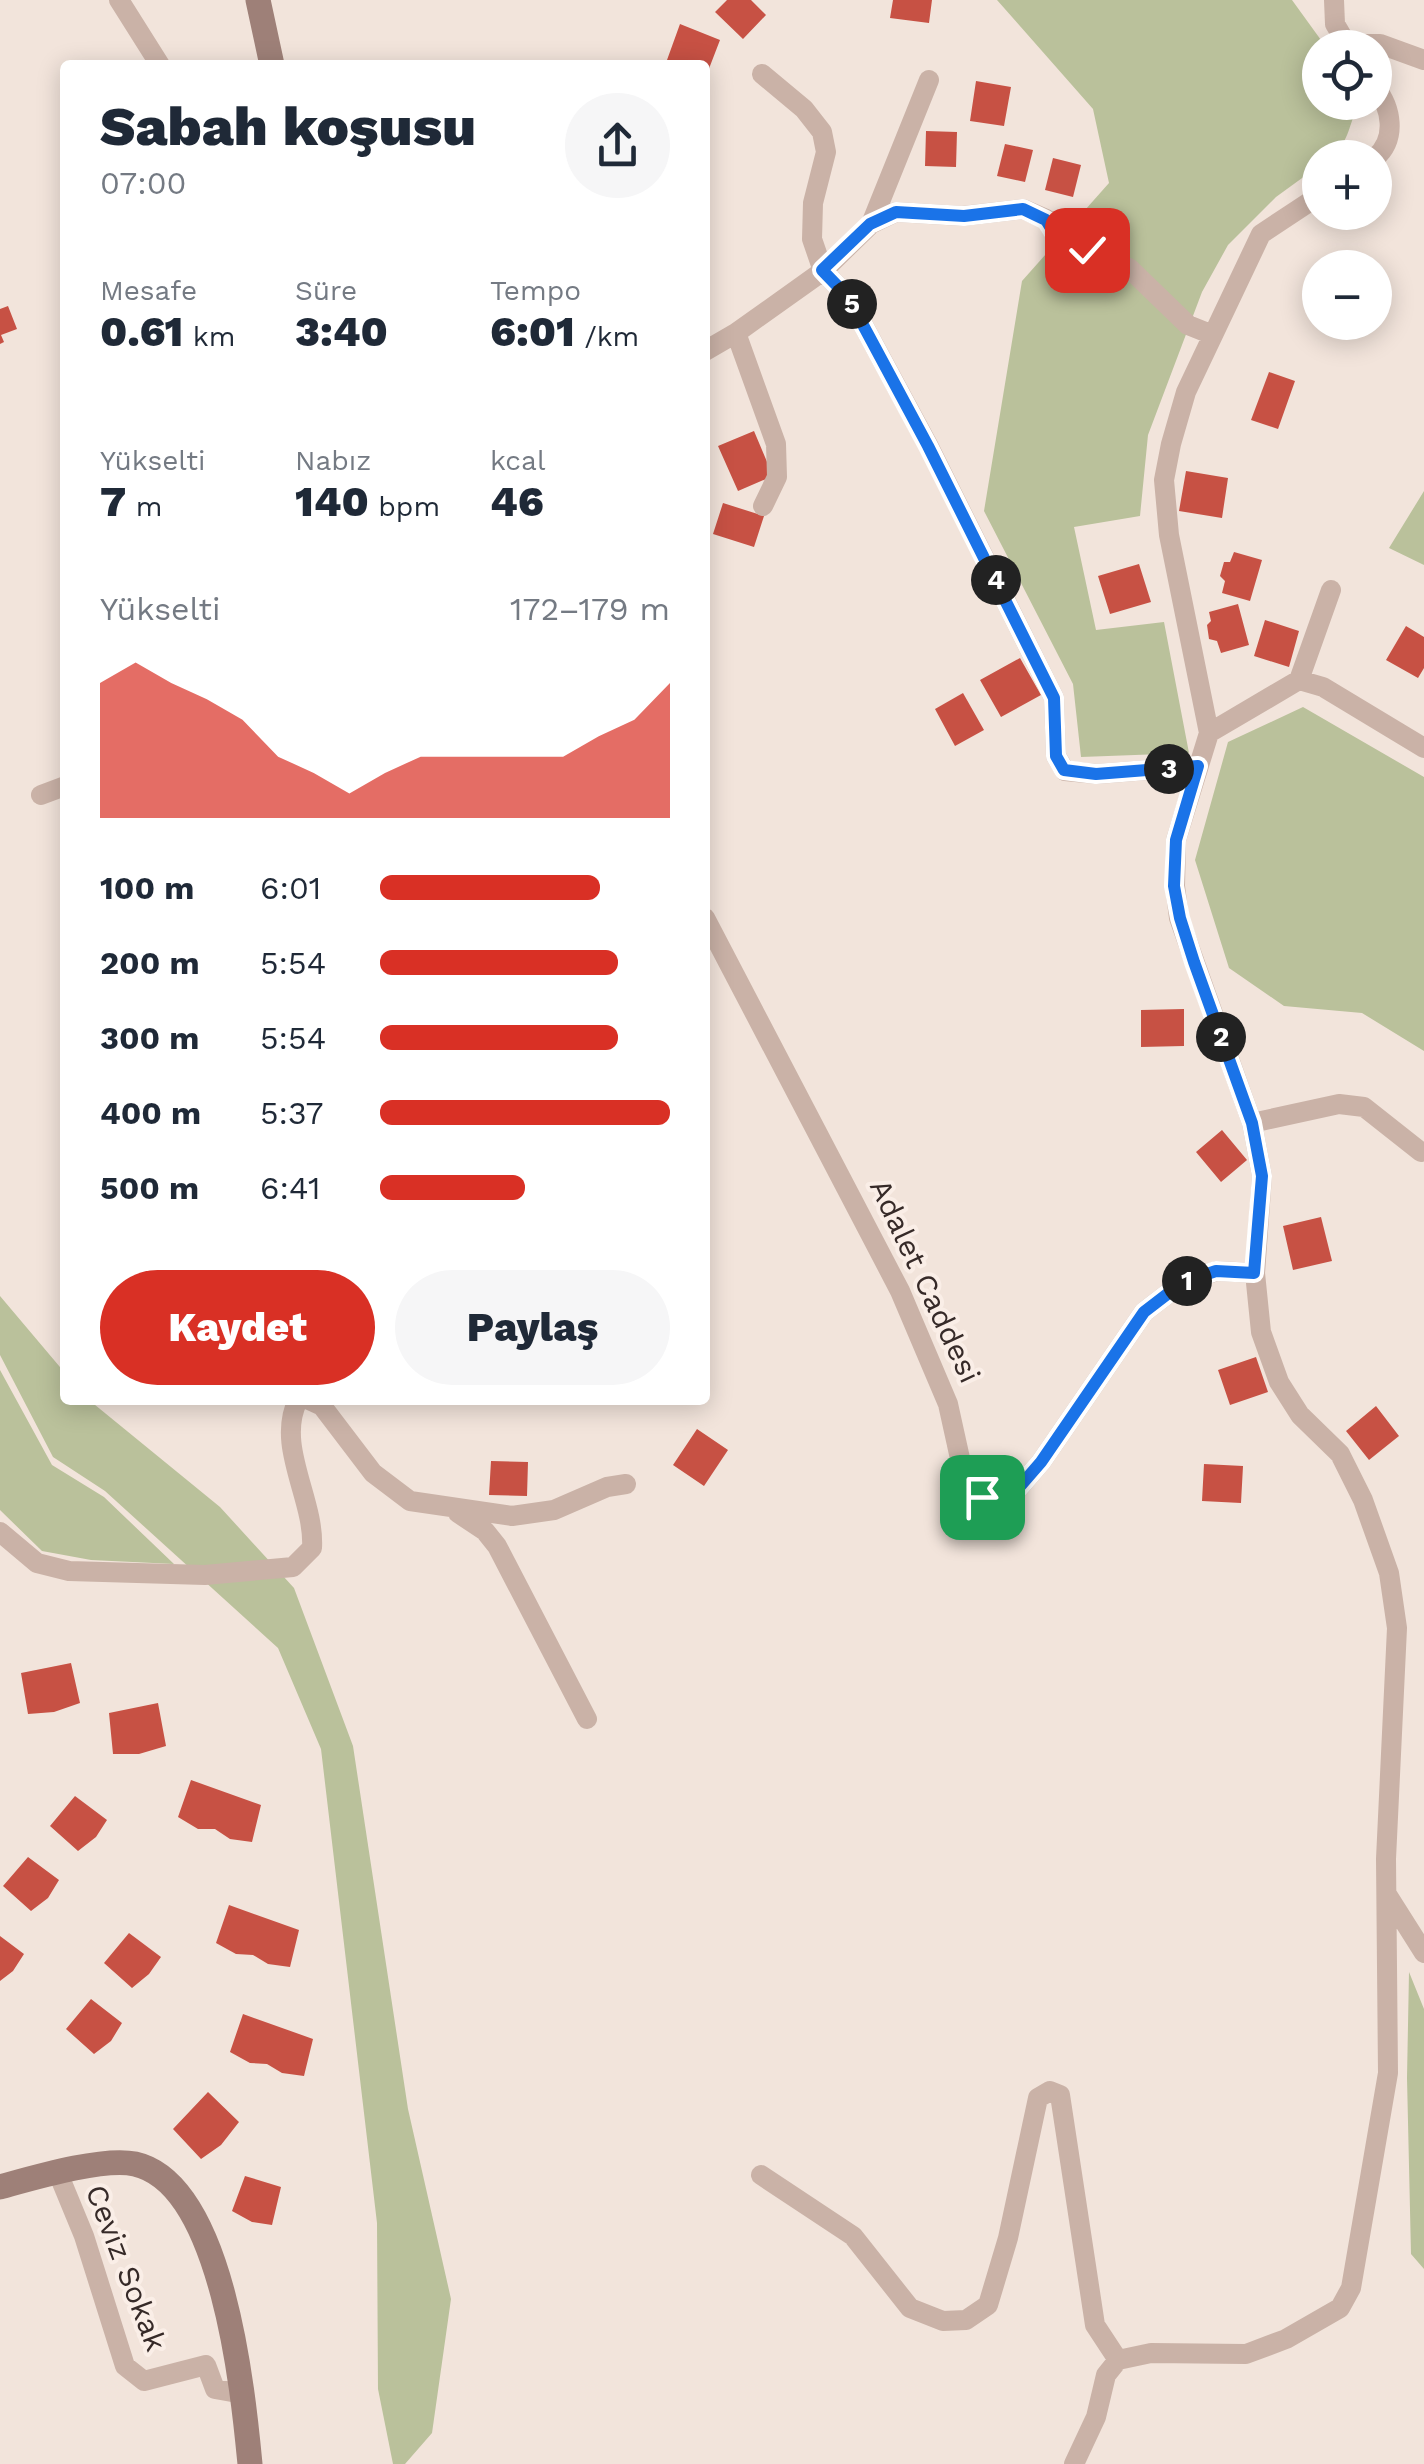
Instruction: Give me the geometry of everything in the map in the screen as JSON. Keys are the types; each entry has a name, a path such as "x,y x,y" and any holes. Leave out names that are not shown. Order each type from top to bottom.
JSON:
{"street":[{"path":"119,0 157,60"},
{"path":"258,0 271,60"},
{"path":"1334,0 1339,30"},
{"path":"1392,48 1424,60"},
{"path":"762,74 804,109 822,132 826,152 812,203 812,239 822,270 848,297 866,330 1054,698 1056,756 1064,770 1096,774 1198,766"},
{"path":"870,224 930,80"},
{"path":"1074,2464 1096,2417 1106,2375 1118,2360 1151,2352 1246,2354 1286,2338 1340,2308 1351,2288 1388,2074 1386,1894 1397,1628 1390,1573 1363,1500 1340,1454 1300,1415 1279,1382 1261,1332 1254,1273 1262,1176 1252,1123 1184,932 1174,886 1176,840 1209,733 1170,536 1164,480 1186,392 1261,234 1302,207"},
{"path":"710,348 736,334 822,270 870,224 896,212 964,216 1023,209 1046,220 1059,241 1129,268 1188,325 1213,335"},
{"path":"736,334 776,444 777,477 763,506"},
{"path":"1209,733 1298,680 1331,590"},
{"path":"1298,680 1323,688 1424,748"},
{"path":"41,794 60,788"},
{"name":"Adalet Caddesi","path":"710,928 900,1291 948,1404 964,1472 982,1497 1009,1499 1041,1462 1144,1312 1183,1282 1216,1271 1254,1273"},
{"path":"1252,1123 1339,1104 1364,1106 1422,1152"},
{"path":"0,1532 37,1563 69,1571 205,1575 293,1567 312,1548 313,1531 290,1434 296,1405"},
{"path":"320,1405 373,1473 410,1501 512,1516 554,1510 607,1487 626,1484"},
{"path":"452,1508 485,1531 498,1546 588,1719"},
{"path":"1386,1894 1424,1954"},
{"path":"762,2174 853,2236 910,2308 943,2321 966,2320 988,2305 1008,2238 1038,2098 1050,2091 1060,2095 1095,2326 1118,2360"},
{"path":"0,2187 116,2162 138,2165 160,2176 180,2196 221,2281 243,2394 250,2464"},
{"name":"Ceviz Sokak","path":"58,2173 84,2236 126,2366 144,2381 206,2365 214,2389 243,2394"}],"green space":[{"path":"997,0 1292,0 1314,30 1302,30 1302,120 1352,120 1344,140 1302,140 1302,178 1276,197 1228,245 1202,292 1148,435 1140,516 1074,527 1096,630 1164,622 1189,753 1081,757 1073,684 984,511 1022,281 1109,183 1093,109"},
{"path":"1424,491 1424,565 1389,548"},
{"path":"1303,707 1424,777 1424,1051 1362,1013 1284,1006 1229,968 1195,860 1228,742"},
{"path":"0,1296 60,1367 60,1405 95,1405 220,1507 294,1588 353,1746 408,2109 451,2299 432,2433 405,2464 393,2464 378,2389 377,2223 321,1749 278,1648 105,1491 53,1457 0,1355"},
{"path":"0,1370 52,1465 104,1497 174,1564 91,1560 42,1551 0,1510"},
{"path":"1409,1972 1424,2009 1424,2269 1411,2254"}],"building":[{"path":"727,0 751,0 766,15 743,39 715,12"},
{"path":"893,0 932,0 929,23 890,18"},
{"path":"680,24 720,40 710,66 710,60 667,60"},
{"path":"976,81 1011,87 1004,126 970,121"},
{"path":"926,131 957,132 956,167 925,166"},
{"path":"1005,144 1033,150 1025,182 997,176"},
{"path":"1053,158 1081,165 1073,197 1045,190"},
{"path":"8,306 17,329 1,335 4,342 0,344 0,309"},
{"path":"1269,372 1295,381 1278,429 1251,420"},
{"path":"754,431 773,476 738,491 718,446"},
{"path":"1186,471 1228,478 1222,518 1179,511"},
{"path":"723,503 764,516 754,547 713,534"},
{"path":"1234,552 1262,560 1250,601 1222,593 1225,581 1220,576 1224,562 1230,562"},
{"path":"1139,564 1151,602 1110,614 1098,576"},
{"path":"1238,604 1249,645 1221,653 1217,641 1209,639 1209,612"},
{"path":"1265,620 1299,631 1289,667 1254,656"},
{"path":"1406,626 1424,637 1424,668 1418,678 1386,660"},
{"path":"1020,658 1041,695 1001,717 980,680"},
{"path":"963,693 984,730 955,746 935,709"},
{"path":"1184,1009 1184,1046 1141,1047 1141,1010"},
{"path":"1222,1130 1247,1160 1221,1182 1196,1152"},
{"path":"1321,1217 1332,1261 1293,1270 1283,1226"},
{"path":"1256,1357 1268,1392 1230,1405 1218,1370"},
{"path":"1376,1406 1399,1436 1369,1460 1346,1431"},
{"path":"697,1429 728,1450 704,1486 673,1465"},
{"path":"491,1461 528,1462 527,1496 489,1495"},
{"path":"1204,1464 1243,1466 1241,1503 1202,1501"},
{"path":"71,1663 80,1703 54,1712 28,1714 21,1673"},
{"path":"158,1703 166,1746 139,1754 113,1754 109,1713"},
{"path":"191,1780 261,1805 252,1842 230,1839 215,1829 198,1829 178,1817"},
{"path":"75,1796 107,1820 96,1837 78,1851 50,1826"},
{"path":"28,1857 59,1880 48,1898 31,1911 3,1886"},
{"path":"229,1905 299,1930 290,1967 268,1964 253,1955 236,1954 216,1943"},
{"path":"129,1933 161,1957 132,1988 104,1963"},
{"path":"0,1936 24,1954 13,1971 0,1981"},
{"path":"91,1999 122,2023 111,2041 94,2054 66,2029"},
{"path":"243,2014 313,2039 304,2076 282,2073 267,2064 250,2063 230,2052"},
{"path":"208,2092 239,2122 221,2145 201,2159 173,2129"},
{"path":"245,2176 281,2187 272,2225 252,2222 232,2211"}],"route":[{"path":"982,1497 1009,1499 1041,1462 1144,1312 1183,1282 1216,1271 1254,1273 1262,1176 1252,1123 1194,962 1174,886 1176,840 1198,766 1096,774 1064,770 1056,756 1054,698 928,446 848,297 822,270 870,224 896,212 964,216 1023,209 1046,220 1059,241 1087,250"}]}
